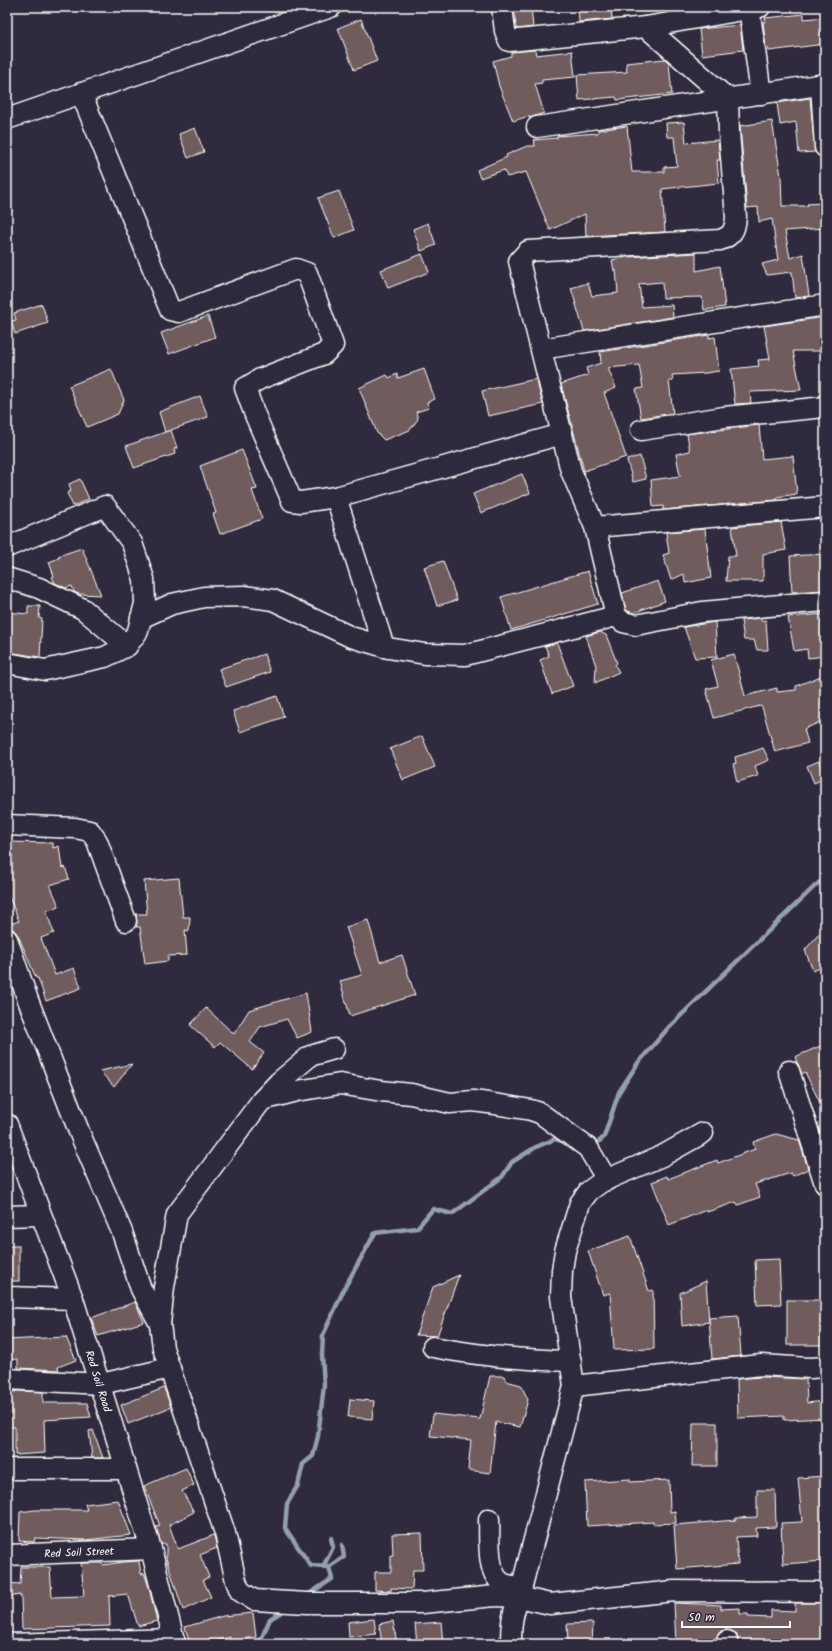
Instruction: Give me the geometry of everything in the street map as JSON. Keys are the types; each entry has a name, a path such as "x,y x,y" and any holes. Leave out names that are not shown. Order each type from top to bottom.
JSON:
{"street":[{"path":"7,119 331,7"},
{"path":"502,7 505,31 509,41 646,27 753,7 761,94"},
{"path":"646,27 728,99 729,133 736,218 735,228 729,237 720,240 528,251 519,261 571,471 595,527 616,616 623,622 636,625 702,612 825,601"},
{"path":"537,127 823,85 825,147"},
{"path":"81,93 170,310 179,312 296,269 307,273 333,345 324,354 260,379 246,388 255,415 292,501 301,502 336,497 562,434"},
{"path":"540,349 825,305"},
{"path":"641,430 724,417 825,406"},
{"path":"336,497 384,646"},
{"path":"7,547 105,506 132,543 144,579 145,604 138,632 128,646 105,657 45,670 7,663"},
{"path":"595,527 825,507"},
{"path":"7,578 39,588 83,609 128,646"},
{"path":"141,618 172,604 204,597 244,596 273,600 351,636 384,646 425,654 465,655 616,616"},
{"path":"7,825 75,828 90,831 97,840 126,921"},
{"path":"7,939 28,1000 80,1134 122,1232 141,1288 160,1324"},
{"path":"334,1049 310,1056 279,1082 262,1100 177,1214 164,1287 160,1324 163,1348 225,1533 236,1581 240,1591 254,1600 313,1603 422,1603 521,1592"},
{"path":"789,1071 825,1184"},
{"path":"262,1100 297,1091 340,1084 381,1091 411,1094 450,1103 473,1101 531,1110 540,1113 588,1148 607,1180"},
{"name":"Red Soil Road","path":"8,1127 40,1215 73,1298 151,1549 174,1641"},
{"path":"511,1644 511,1623 513,1612 521,1592 574,1386 561,1297 562,1270 565,1251 580,1203 589,1191 607,1180 662,1156 703,1133"},
{"path":"7,1216 40,1215"},
{"path":"7,1296 73,1298"},
{"path":"433,1347 465,1353 520,1359 571,1361"},
{"path":"574,1386 761,1365 810,1368 825,1367"},
{"path":"7,1379 100,1384 170,1368"},
{"path":"7,1469 126,1469"},
{"path":"490,1520 490,1566 494,1574 503,1584 550,1604 674,1591 825,1592"},
{"name":"Red Soil Street","path":"7,1555 151,1549"},
{"path":"7,1644 174,1641"}],"building":[{"path":"514,7 531,7 533,27 516,29"},
{"path":"578,7 611,7 612,19 579,22"},
{"path":"804,14 804,19 825,17 825,44 769,51 768,48 766,48 763,22 765,22 765,18"},
{"path":"361,19 377,61 354,70 338,28"},
{"path":"740,25 743,50 702,55 699,29"},
{"path":"535,50 536,55 572,51 575,77 542,80 542,83 535,84 544,113 513,121 499,86 493,61 511,56 511,52"},
{"path":"665,59 669,63 672,94 617,100 616,97 579,100 577,75 627,72 626,63"},
{"path":"810,98 815,152 799,153 796,122 780,125 777,103"},
{"path":"772,121 781,176 782,206 808,206 807,204 823,203 825,228 785,231 790,258 803,254 809,296 795,298 792,272 767,275 762,264 778,260 772,219 759,222 758,207 747,208 740,126"},
{"path":"684,122 686,143 718,140 720,160 717,160 719,183 662,189 665,232 586,236 585,214 550,230 526,172 507,177 504,170 480,178 477,170 507,157 506,155 527,146 535,146 534,140 557,138 557,136 598,133 598,130 627,126 632,172 664,172 664,167 677,166 674,137 667,137 666,123"},
{"path":"195,128 204,152 188,158 179,134"},
{"path":"339,191 354,230 334,238 318,198"},
{"path":"428,223 436,245 421,251 413,229"},
{"path":"696,253 696,271 720,266 725,307 704,310 702,297 663,298 662,282 639,284 642,307 672,305 673,317 584,331 571,288 588,283 592,296 618,293 616,270 614,271 612,260 627,257"},
{"path":"422,254 429,272 388,288 381,270"},
{"path":"42,304 48,323 15,334 11,321 16,320 14,313"},
{"path":"208,316 215,337 169,354 161,333"},
{"path":"825,317 825,351 793,351 801,390 750,392 751,403 735,404 731,369 759,366 758,360 770,359 764,326"},
{"path":"709,335 709,338 715,337 719,371 672,375 673,381 669,381 673,413 641,418 636,389 643,388 639,365 608,368 616,388 604,393 626,457 584,471 561,384 588,375 586,368 601,363 600,352"},
{"path":"111,369 124,400 118,414 87,427 69,386"},
{"path":"424,369 435,399 427,402 429,408 416,412 418,419 410,430 384,440 377,433 359,388 387,375 389,378 397,374 398,378"},
{"path":"536,379 543,404 488,416 482,391"},
{"path":"200,396 208,417 165,432 159,412"},
{"path":"759,425 762,459 793,456 797,494 777,497 777,500 663,510 663,506 653,507 651,480 680,476 676,454 690,451 687,434"},
{"path":"171,430 177,448 174,449 175,454 134,468 126,446"},
{"path":"242,450 257,489 252,490 262,519 220,534 213,514 216,513 200,466"},
{"path":"640,456 646,479 633,482 627,460"},
{"path":"522,474 530,493 481,513 473,494"},
{"path":"80,479 89,499 73,506 67,493 71,491 69,484"},
{"path":"781,522 786,550 763,554 763,581 726,581 728,556 736,556 732,527"},
{"path":"705,529 711,578 685,583 684,574 671,580 663,555 669,553 666,532"},
{"path":"82,548 101,595 79,594 74,592 72,586 66,588 55,583 52,577 54,576 49,562 59,558 58,556"},
{"path":"825,554 825,590 792,592 790,556"},
{"path":"443,561 457,600 437,606 424,567"},
{"path":"588,571 598,604 511,630 501,597"},
{"path":"658,581 665,601 633,613 626,610 622,593"},
{"path":"28,606 40,606 39,618 42,619 40,657 7,652 7,612 28,614"},
{"path":"825,614 825,656 808,658 807,649 794,651 788,617"},
{"path":"761,618 761,621 766,620 768,650 757,650 754,640 744,640 741,620"},
{"path":"715,622 717,657 695,658 684,627"},
{"path":"600,632 606,635 617,663 615,665 619,672 595,683 596,666 586,636"},
{"path":"557,643 573,686 552,694 540,660 549,656 545,646"},
{"path":"264,654 270,672 226,687 219,669"},
{"path":"734,654 745,696 777,688 777,692 796,690 796,686 821,676 825,686 825,720 804,729 808,743 775,752 762,707 760,706 714,718 706,689 718,686 711,660"},
{"path":"277,696 284,717 240,732 233,711"},
{"path":"422,736 435,767 403,780 390,749"},
{"path":"763,748 769,760 755,766 758,776 737,782 733,764 736,763 735,757"},
{"path":"819,761 825,778 814,783 807,766"},
{"path":"7,842 53,843 53,848 59,846 62,868 65,867 69,879 50,885 59,906 46,911 54,933 41,938 55,975 74,968 81,988 46,1001 38,978 36,978 18,935 14,930 7,928 7,925 19,921 10,899 7,900"},
{"path":"179,878 183,917 190,917 189,931 185,930 187,955 168,956 168,961 145,964 140,927 136,927 136,914 147,914 144,881"},
{"path":"368,920 380,962 402,955 415,995 350,1016 340,981 362,975 346,927"},
{"path":"825,927 825,966 813,971 805,950"},
{"path":"306,993 312,1032 297,1038 287,1019 260,1027 250,1042 264,1053 252,1069 220,1042 215,1047 190,1025 206,1008 234,1034 249,1010"},
{"path":"825,1044 825,1113 805,1072 802,1074 795,1057"},
{"path":"132,1064 114,1087 100,1071"},
{"path":"776,1134 799,1140 808,1169 793,1176 791,1173 755,1184 760,1197 738,1205 736,1202 707,1212 706,1210 669,1225 652,1182 667,1176 668,1179 717,1160 718,1163 755,1149 753,1142"},
{"path":"630,1236 649,1291 653,1290 654,1349 614,1350 610,1293 603,1295 588,1251"},
{"path":"7,1246 19,1246 19,1281 7,1281"},
{"path":"779,1259 781,1304 757,1305 755,1260"},
{"path":"459,1275 437,1336 416,1335 433,1287"},
{"path":"706,1281 709,1322 682,1326 680,1293"},
{"path":"787,1300 825,1300 825,1345 787,1345"},
{"path":"135,1302 144,1322 98,1336 91,1318"},
{"path":"738,1316 741,1356 712,1359 709,1318"},
{"path":"66,1337 76,1360 58,1367 59,1370 18,1368 18,1359 7,1360 7,1340"},
{"path":"490,1376 504,1376 506,1381 521,1385 528,1400 520,1427 496,1422 490,1473 468,1470 471,1440 430,1436 433,1414 480,1419"},
{"path":"761,1377 806,1379 807,1403 825,1401 825,1418 784,1420 784,1416 738,1418 737,1379"},
{"path":"164,1388 171,1407 128,1424 121,1405"},
{"path":"18,1391 43,1392 43,1403 87,1403 91,1417 44,1420 45,1453 15,1455 15,1427 7,1427 7,1393"},
{"path":"350,1399 374,1401 372,1419 348,1417"},
{"path":"693,1423 717,1423 717,1466 692,1466"},
{"path":"93,1430 103,1458 92,1458 89,1431"},
{"path":"186,1468 194,1485 182,1491 194,1512 169,1525 178,1549 214,1535 217,1548 200,1555 209,1577 203,1580 211,1597 183,1610 166,1558 166,1544 161,1544 156,1527 160,1526 144,1486"},
{"path":"824,1476 825,1561 783,1564 781,1523 802,1522 798,1478"},
{"path":"630,1479 630,1482 669,1480 670,1512 675,1511 676,1523 653,1524 653,1522 587,1526 585,1482"},
{"path":"757,1490 775,1490 776,1527 756,1528 757,1536 736,1537 738,1564 677,1569 674,1525 757,1517"},
{"path":"118,1500 131,1535 85,1540 35,1538 34,1542 19,1541 20,1512 35,1510 87,1510 85,1504"},
{"path":"422,1533 423,1570 413,1570 412,1589 391,1588 391,1591 375,1590 375,1572 391,1572 391,1555 393,1555 392,1534"},
{"path":"139,1561 141,1574 144,1573 148,1584 157,1621 138,1626 128,1594 109,1596 110,1626 22,1629 21,1596 7,1597 7,1583 20,1584 21,1567 50,1567 52,1597 84,1596 81,1563 102,1563 103,1565"},
{"path":"674,1603 721,1605 721,1609 740,1608 740,1614 748,1614 748,1617 771,1618 771,1610 795,1611 795,1603 822,1603 822,1644 738,1644 737,1635 732,1631 727,1630 721,1631 717,1636 716,1641 704,1641 704,1644 676,1644"},
{"path":"253,1613 256,1637 243,1639 244,1644 231,1644 230,1637 205,1644 190,1644 185,1627 223,1616"},
{"path":"374,1619 376,1634 349,1637 348,1622"},
{"path":"393,1621 397,1644 382,1644 379,1624"},
{"path":"441,1622 443,1644 417,1644 415,1624"},
{"path":"593,1623 592,1644 568,1644 567,1624"}],"waterway":[{"path":"593,1147 604,1137 619,1092 638,1063 670,1026 825,878"},
{"path":"306,1596 332,1579 329,1567 311,1566 285,1528 287,1504 298,1485 303,1464 313,1456 318,1436 324,1385 322,1355 323,1335 345,1287 375,1233 417,1228 433,1209 452,1214 502,1177 512,1162 536,1147 555,1139 566,1142"},
{"path":"323,1567 333,1547 331,1538"},
{"path":"329,1567 344,1557 342,1545"},
{"path":"259,1644 270,1619 286,1609"}]}
